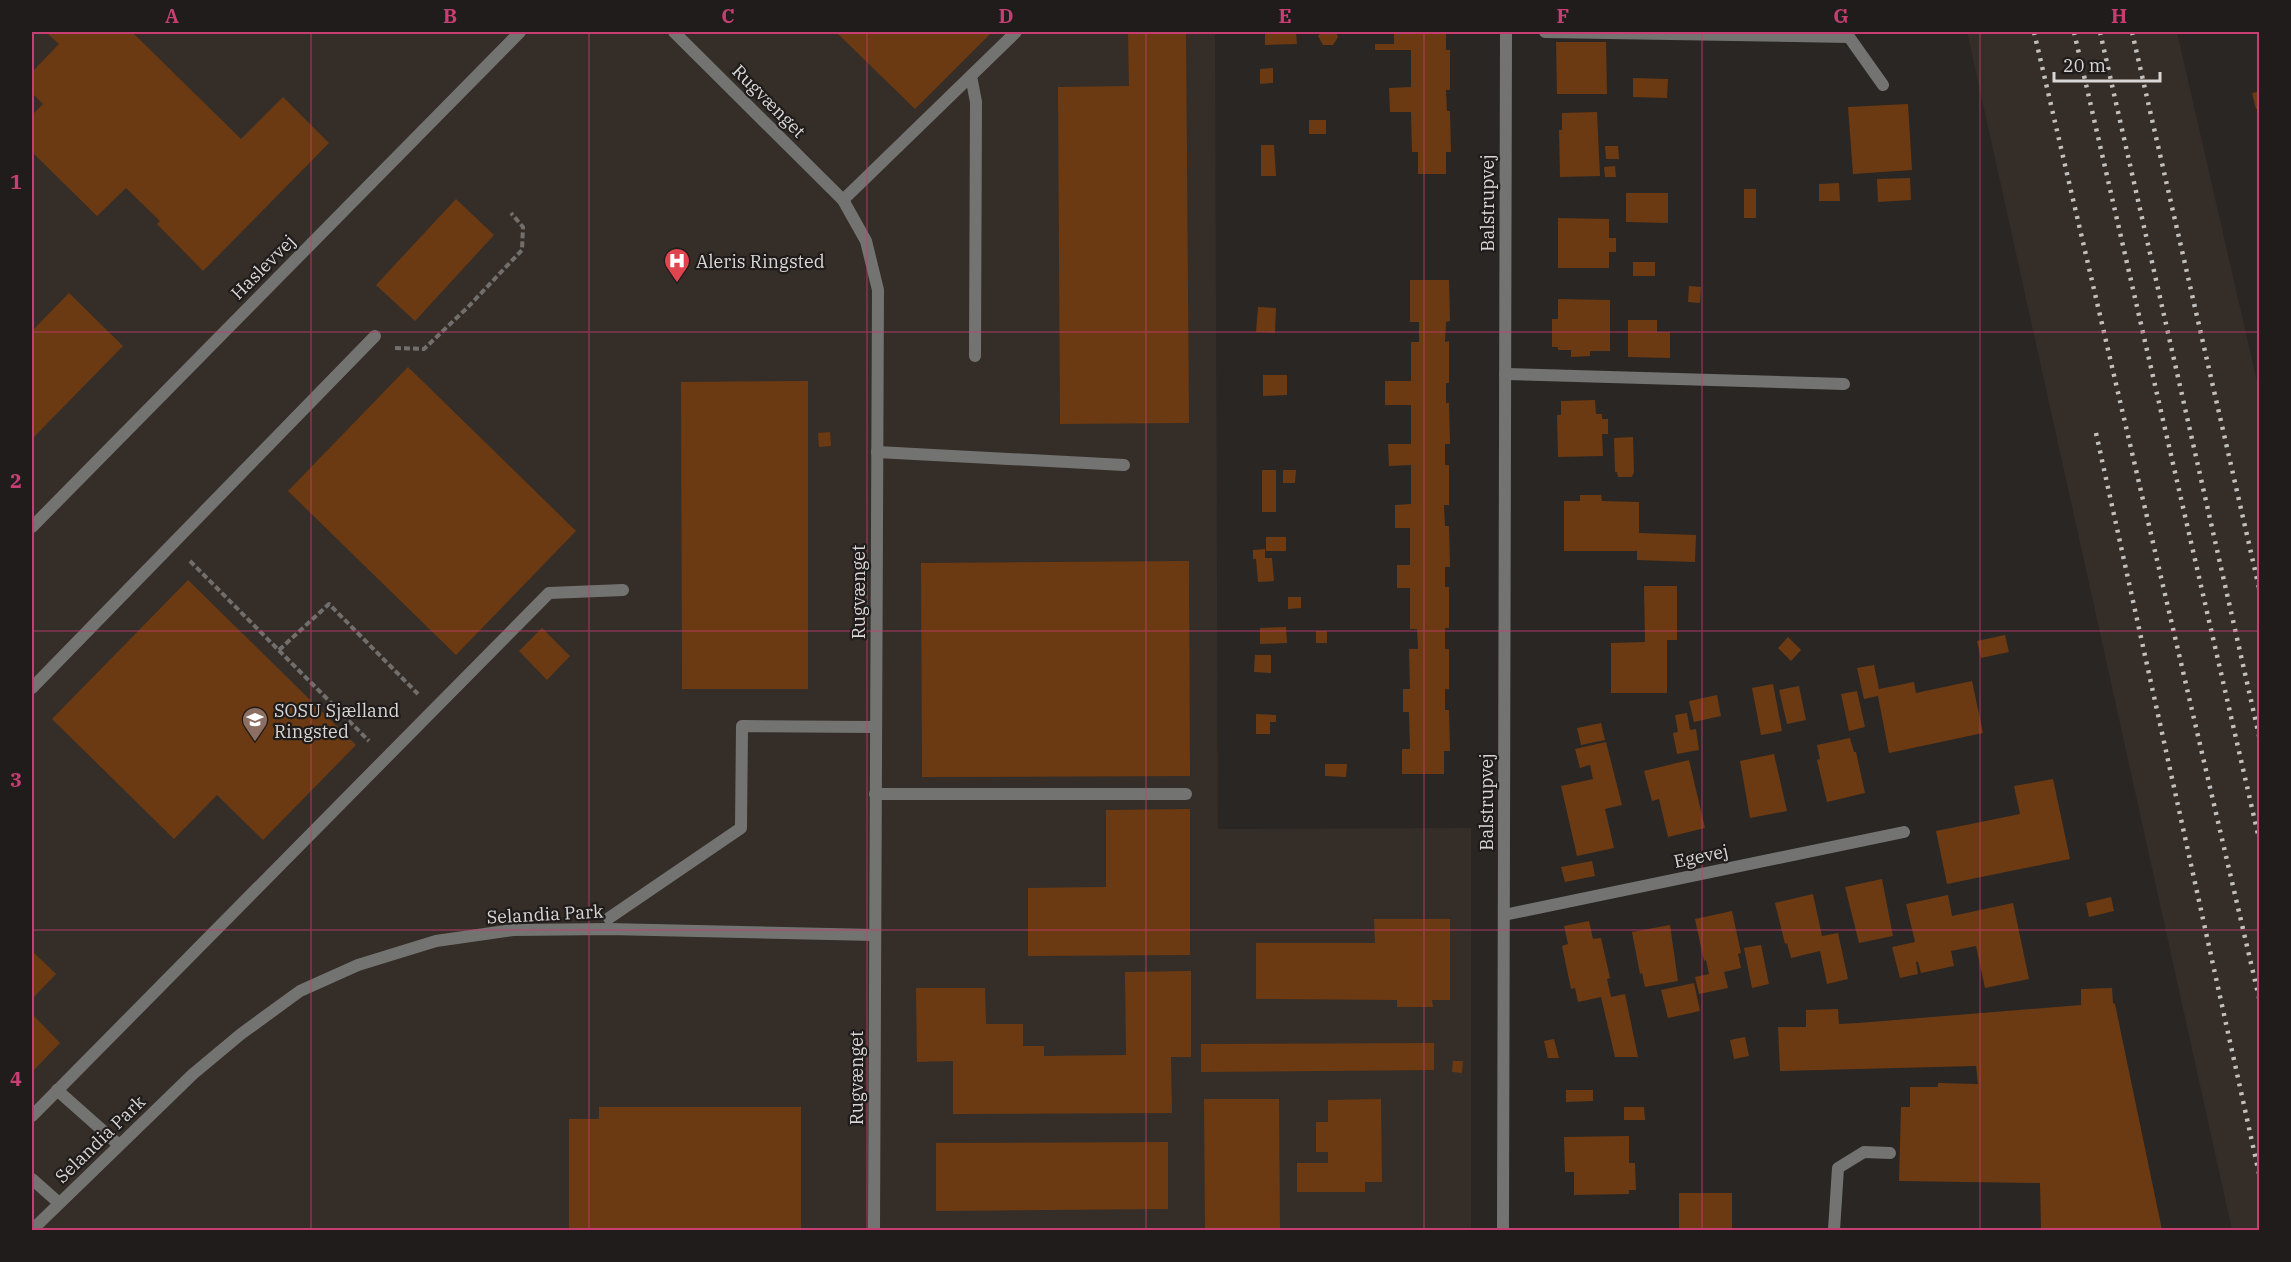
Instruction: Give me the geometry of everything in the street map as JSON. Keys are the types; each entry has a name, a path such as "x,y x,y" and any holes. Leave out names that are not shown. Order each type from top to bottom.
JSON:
{"street":[{"name":"Haslevvej","path":"32,527 520,32"},
{"name":"Rugvænget","path":"674,32 843,200 866,241 878,290 874,1230"},
{"path":"843,200 1016,32"},
{"name":"Balstrupvej","path":"1503,1230 1506,32"},
{"path":"1545,32 1849,37 1883,85"},
{"path":"971,75 976,102 975,356"},
{"path":"32,688 375,336"},
{"path":"1505,375 1844,384"},
{"path":"877,452 1124,465"},
{"path":"32,1116 549,593 623,590"},
{"path":"609,918 741,828 742,726 875,727"},
{"path":"875,794 1186,794"},
{"name":"Egevej","path":"1504,915 1905,832"},
{"name":"Selandia Park","path":"32,1230 193,1074 241,1034 300,991 358,965 436,941 513,930 585,929 874,935"},
{"path":"57,1090 119,1145"},
{"path":"1834,1230 1838,1168 1864,1152 1890,1153"},
{"path":"32,1179 59,1203"}],"path":[{"path":"375,336 385,347 424,349 468,307 522,249 523,226 511,213"},
{"path":"172,544 385,758"},
{"path":"279,650 329,604 433,709"}],"shaded area":[{"path":"32,32 1215,32 1218,829 1471,828 1471,1230 32,1230"},
{"path":"1967,32 2177,32 2259,390 2259,1230 2232,1230"}],"building":[{"path":"46,32 132,32 241,139 283,97 329,143 203,271 157,224 160,221 126,188 97,216 32,152 32,115 43,104 32,93 32,72 59,44"},
{"path":"836,32 992,32 915,109"},
{"path":"1128,32 1186,32 1189,423 1060,424 1058,87 1129,86"},
{"path":"1265,32 1296,32 1297,44 1265,45"},
{"path":"1321,32 1336,32 1338,37 1333,45 1323,45 1318,36"},
{"path":"1394,32 1446,32 1446,50 1450,50 1450,90 1446,90 1447,111 1450,111 1451,152 1446,152 1446,174 1418,174 1418,152 1412,152 1411,112 1390,112 1389,88 1411,87 1411,50 1375,50 1375,44 1394,44"},
{"path":"1556,42 1606,42 1607,94 1557,94"},
{"path":"1273,68 1273,83 1260,84 1260,69"},
{"path":"1633,78 1668,79 1667,98 1633,97"},
{"path":"2260,91 2260,108 2256,109 2252,93"},
{"path":"1908,104 1912,170 1853,174 1848,107"},
{"path":"1597,112 1600,176 1560,177 1559,130 1562,130 1562,113"},
{"path":"1309,120 1326,120 1326,134 1309,134"},
{"path":"1261,145 1274,145 1276,176 1261,176"},
{"path":"1605,146 1618,146 1619,159 1606,159"},
{"path":"1615,166 1616,177 1605,177 1604,167"},
{"path":"1910,178 1911,200 1878,202 1877,179"},
{"path":"1839,183 1840,201 1819,201 1819,184"},
{"path":"1744,189 1756,189 1756,218 1744,218"},
{"path":"1626,193 1668,193 1668,223 1626,222"},
{"path":"456,199 494,235 415,321 376,285"},
{"path":"1558,218 1609,219 1609,238 1616,238 1616,252 1609,252 1609,268 1558,268"},
{"path":"1633,262 1655,262 1655,276 1633,276"},
{"path":"1410,280 1449,280 1450,321 1446,322 1445,342 1449,341 1449,383 1446,383 1446,403 1449,403 1450,444 1445,444 1445,465 1449,465 1449,505 1444,505 1445,526 1449,526 1450,567 1445,567 1445,587 1449,587 1449,628 1445,628 1445,649 1449,649 1449,689 1445,689 1445,710 1449,710 1450,751 1444,751 1444,774 1402,774 1402,749 1410,749 1409,712 1403,712 1403,689 1410,689 1409,649 1418,649 1417,629 1410,629 1410,588 1397,588 1397,565 1410,565 1410,528 1395,528 1395,505 1411,504 1411,465 1389,466 1388,444 1411,444 1411,405 1385,405 1385,381 1411,381 1411,342 1419,342 1419,322 1410,322"},
{"path":"1689,286 1701,287 1700,303 1688,302"},
{"path":"69,293 123,346 32,439 32,331"},
{"path":"1558,299 1610,300 1610,351 1590,351 1590,356 1571,357 1571,350 1558,350 1558,347 1552,347 1552,319 1558,319"},
{"path":"1258,307 1276,308 1275,333 1256,332"},
{"path":"1628,320 1657,320 1657,332 1670,332 1670,358 1628,357"},
{"path":"408,367 576,531 456,655 288,491"},
{"path":"1263,375 1287,375 1287,395 1263,396"},
{"path":"808,381 808,689 682,689 681,382"},
{"path":"1595,400 1596,414 1602,414 1602,419 1608,419 1608,434 1602,434 1603,456 1558,457 1557,415 1561,415 1561,401"},
{"path":"830,432 831,446 819,447 818,433"},
{"path":"1633,437 1634,472 1632,477 1618,477 1615,472 1614,438"},
{"path":"1262,470 1276,470 1276,512 1262,512"},
{"path":"1283,470 1296,470 1295,483 1283,483"},
{"path":"1580,495 1601,495 1602,501 1639,502 1639,533 1696,535 1695,562 1637,560 1637,551 1564,551 1564,501 1580,501"},
{"path":"1266,537 1286,537 1286,551 1266,551"},
{"path":"1265,549 1265,558 1272,558 1274,581 1258,582 1253,550"},
{"path":"1189,561 1190,776 922,777 921,563"},
{"path":"188,580 356,745 263,840 217,795 174,839 52,719"},
{"path":"1644,586 1677,586 1677,640 1667,640 1667,693 1611,693 1611,643 1645,642"},
{"path":"1288,597 1301,597 1301,608 1288,609"},
{"path":"1286,627 1287,643 1260,644 1260,628"},
{"path":"542,628 570,656 547,680 519,651"},
{"path":"1316,631 1327,631 1327,643 1316,643"},
{"path":"2005,635 2009,652 1981,658 1977,641"},
{"path":"1788,637 1801,650 1791,661 1778,648"},
{"path":"1255,655 1271,655 1271,673 1254,672"},
{"path":"1874,665 1879,689 1914,682 1916,693 1972,681 1983,733 1889,753 1878,696 1864,699 1857,668"},
{"path":"1773,684 1782,731 1761,735 1752,688"},
{"path":"1799,686 1806,720 1787,724 1779,690"},
{"path":"1857,691 1865,727 1849,731 1841,694"},
{"path":"1717,695 1721,716 1694,722 1689,701"},
{"path":"1687,713 1690,730 1696,729 1699,750 1677,754 1673,733 1678,732 1675,715"},
{"path":"1256,714 1276,715 1276,722 1270,722 1270,734 1256,734"},
{"path":"1601,723 1605,740 1581,745 1577,728"},
{"path":"1850,738 1854,752 1856,752 1865,793 1827,802 1817,760 1820,759 1817,745"},
{"path":"1606,742 1622,805 1605,809 1614,848 1577,856 1561,786 1593,779 1590,765 1580,768 1575,749"},
{"path":"1774,754 1787,811 1750,818 1740,761"},
{"path":"1689,760 1705,828 1668,837 1659,799 1652,801 1644,771"},
{"path":"1325,764 1347,764 1346,777 1325,776"},
{"path":"2053,779 2070,859 1947,884 1936,831 2020,814 2014,786"},
{"path":"1190,809 1190,955 1028,956 1028,888 1106,887 1106,810"},
{"path":"1592,861 1595,876 1565,882 1561,867"},
{"path":"1882,879 1893,936 1859,943 1845,887"},
{"path":"1813,894 1822,936 1838,933 1848,979 1827,984 1820,951 1791,958 1787,943 1785,944 1775,903"},
{"path":"1948,895 1952,916 2013,903 2029,979 1985,988 1976,946 1951,951 1954,966 1921,973 1918,962 1916,962 1918,974 1900,978 1892,947 1915,942 1906,904"},
{"path":"2111,897 2114,911 2089,917 2086,903"},
{"path":"1732,911 1741,953 1738,954 1741,968 1724,972 1728,988 1699,994 1695,977 1709,974 1695,919"},
{"path":"1374,919 1450,919 1450,1000 1432,1000 1433,1007 1397,1007 1397,1000 1256,999 1256,943 1375,943"},
{"path":"1589,921 1593,939 1601,938 1610,978 1607,979 1611,997 1625,994 1638,1057 1615,1057 1601,997 1578,1002 1575,988 1571,989 1562,946 1568,944 1564,926"},
{"path":"1670,925 1678,981 1645,987 1642,973 1640,974 1632,932"},
{"path":"1761,945 1769,984 1752,988 1744,948"},
{"path":"32,951 56,974 32,999"},
{"path":"1191,971 1191,1057 1171,1057 1172,1113 953,1114 953,1061 917,1062 916,988 985,988 986,1024 1023,1024 1023,1046 1044,1046 1044,1056 1126,1055 1125,972"},
{"path":"1694,983 1700,1011 1668,1018 1661,990"},
{"path":"2112,988 2113,1003 2162,1230 2041,1230 2040,1183 1899,1181 1901,1107 1910,1107 1910,1087 1938,1087 1938,1083 1978,1084 1976,1066 1780,1071 1778,1027 1806,1027 1806,1010 1838,1009 1839,1024 1858,1023 2081,1005 2081,989"},
{"path":"32,1014 60,1043 32,1072"},
{"path":"1745,1037 1749,1056 1734,1059 1730,1040"},
{"path":"1554,1039 1559,1058 1548,1058 1544,1041"},
{"path":"1434,1043 1434,1070 1201,1072 1201,1044"},
{"path":"1453,1061 1463,1061 1462,1073 1452,1072"},
{"path":"1566,1090 1593,1090 1593,1101 1566,1102"},
{"path":"1204,1099 1279,1099 1280,1230 1205,1230"},
{"path":"1381,1099 1382,1182 1365,1182 1365,1192 1297,1192 1297,1163 1328,1163 1328,1152 1316,1152 1316,1122 1328,1122 1328,1100"},
{"path":"599,1107 801,1107 801,1230 569,1230 569,1119 599,1119"},
{"path":"1624,1107 1644,1107 1645,1120 1624,1120"},
{"path":"1629,1136 1629,1163 1635,1163 1636,1190 1629,1190 1629,1194 1574,1195 1574,1172 1565,1172 1564,1137"},
{"path":"1168,1142 1168,1209 936,1211 936,1143"},
{"path":"1679,1193 1732,1193 1732,1230 1679,1230"}],"railway":[{"path":"2034,32 2260,1002"},
{"path":"2074,32 2260,843"},
{"path":"2100,32 2260,740"},
{"path":"2132,32 2260,592"},
{"path":"2096,433 2260,1178"}],"place":[{"name":"Aleris Ringsted","path":"677,284"},
{"name":"SOSU Sjælland Ringsted","path":"255,743"}]}
